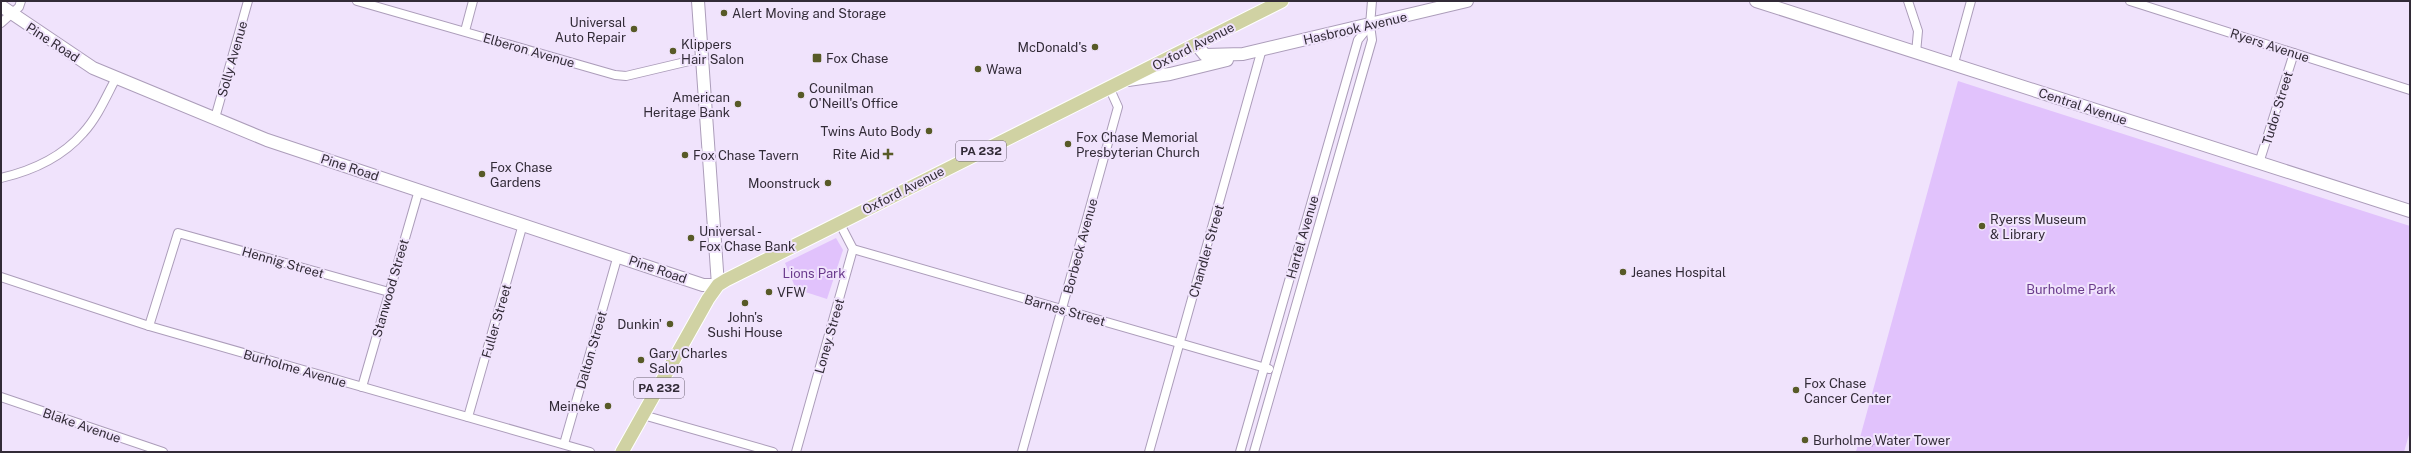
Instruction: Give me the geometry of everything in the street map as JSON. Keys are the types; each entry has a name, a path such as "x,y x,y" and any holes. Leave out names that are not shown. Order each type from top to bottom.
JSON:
{"main road":[{"path":"698,1 718,285"},
{"name":"Oxford Avenue","path":"622,452 708,299 718,285 734,275 839,222 1282,1"},
{"name":"Hasbrook Avenue","path":"1123,80 1217,64 1243,54 1262,49 1370,25 1467,1"},
{"name":"Central Avenue","path":"1756,1 1916,53 1954,63 2410,211"},
{"name":"Pine Road","path":"1,6 93,68 215,118 295,149 618,255 703,285 718,285"},
{"name":"Hasbrook Avenue","path":"1196,44 1205,55 1243,54"}],"street":[{"path":"1,23 19,7 21,1"},
{"name":"Solly Avenue","path":"215,118 248,1"},
{"name":"Elberon Avenue","path":"357,1 626,76 702,58"},
{"path":"465,31 473,1"},
{"name":"Hartel Avenue","path":"1254,452 1372,40 1370,25 1372,1"},
{"path":"1908,1 1918,31 1916,53"},
{"path":"1954,63 1971,1"},
{"name":"Ryers Avenue","path":"2130,1 2410,90"},
{"name":"Hartel Avenue","path":"1240,452 1358,40 1370,25"},
{"name":"Chandler Street","path":"1149,452 1262,49"},
{"name":"Tudor Street","path":"2260,163 2294,53"},
{"path":"1,178 30,171 68,147 83,133 116,78"},
{"name":"Borbeck Avenue","path":"1022,452 1118,107 1109,87"},
{"name":"Stanwood Street","path":"362,387 419,190"},
{"path":"839,222 853,249"},
{"name":"Fuller Street","path":"468,417 523,224"},
{"name":"Hennig Street","path":"149,326 178,233 389,292"},
{"name":"Barnes Street","path":"853,249 1276,371"},
{"name":"Loney Street","path":"796,452 853,249"},
{"name":"Dalton Street","path":"564,444 618,255"},
{"name":"Burholme Avenue","path":"1,277 149,326 590,452"},
{"name":"Blake Avenue","path":"1,398 164,452"},
{"path":"643,415 773,452"}],"green space":[{"name":"Burholme Park","path":"1958,81 2410,226 2410,431 2404,452 1856,452"},
{"name":"Lions Park","path":"836,238 843,250 827,299 796,289 785,263"},
{"path":"1861,437 1909,452 1856,452"}],"place":[{"name":"Alert Moving and Storage","path":"724,13"},
{"name":"Universal Auto Repair","path":"634,29"},
{"name":"McDonald's","path":"1095,47"},
{"name":"Klippers Hair Salon","path":"673,51"},
{"name":"Fox Chase","path":"817,58"},
{"name":"Wawa","path":"978,69"},
{"name":"Counilman O'Neill's Office","path":"801,95"},
{"name":"American Heritage Bank","path":"738,104"},
{"name":"Twins Auto Body","path":"929,131"},
{"name":"Fox Chase Memorial Presbyterian Church","path":"1068,144"},
{"name":"Rite Aid","path":"888,154"},
{"name":"Fox Chase Tavern","path":"685,155"},
{"name":"Fox Chase Gardens","path":"482,174"},
{"name":"Moonstruck","path":"828,183"},
{"name":"Ryerss Museum & Library","path":"1982,226"},
{"name":"Universal - Fox Chase Bank","path":"691,238"},
{"name":"Jeanes Hospital","path":"1623,272"},
{"name":"VFW","path":"769,292"},
{"name":"John's Sushi House","path":"745,303"},
{"name":"Dunkin'","path":"670,324"},
{"name":"Gary Charles Salon","path":"641,360"},
{"name":"Fox Chase Cancer Center","path":"1796,390"},
{"name":"Meineke","path":"608,406"},
{"name":"Burholme Water Tower","path":"1805,440"}]}
